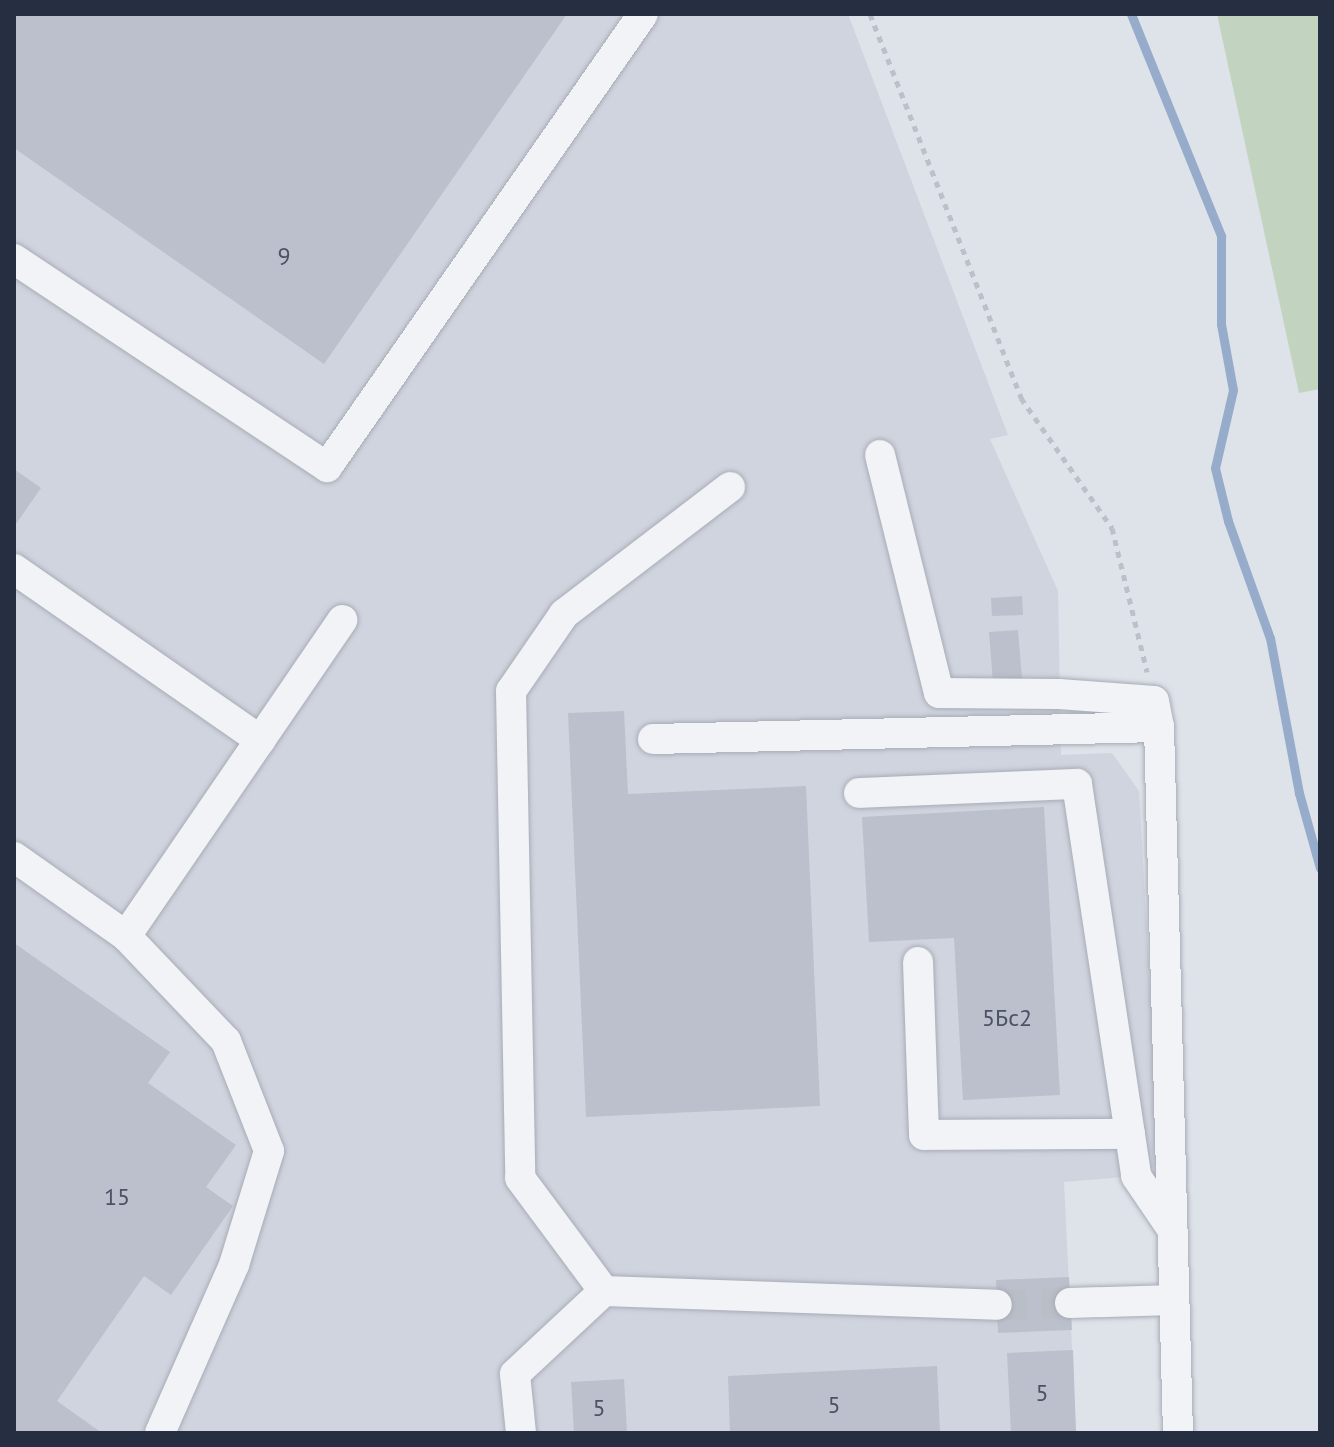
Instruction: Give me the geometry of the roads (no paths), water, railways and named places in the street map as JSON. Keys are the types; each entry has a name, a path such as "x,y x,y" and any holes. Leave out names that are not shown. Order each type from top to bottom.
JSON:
{"lane":[{"path":"14,259 327,467 643,14"},
{"path":"880,455 939,693 1059,694 1156,714"},
{"path":"604,1291 520,1178 511,691 564,614 730,487"},
{"path":"14,569 260,740"},
{"path":"126,936 342,620"},
{"path":"653,739 1156,714"},
{"path":"1156,714 1178,1433"},
{"path":"859,793 1077,784 1136,1176 1172,1229"},
{"path":"14,857 126,936 226,1041 269,1151 234,1265 160,1433"},
{"path":"918,962 924,1135 1130,1134"},
{"path":"521,1433 515,1374 604,1291 997,1305"},
{"path":"1070,1303 1174,1300"}],"waterway":[{"path":"1131,14 1221,236 1221,324 1233,390 1215,468 1228,521 1270,638 1299,793 1320,868"}],"tunnel":[{"path":"997,1305 1070,1303"}]}
